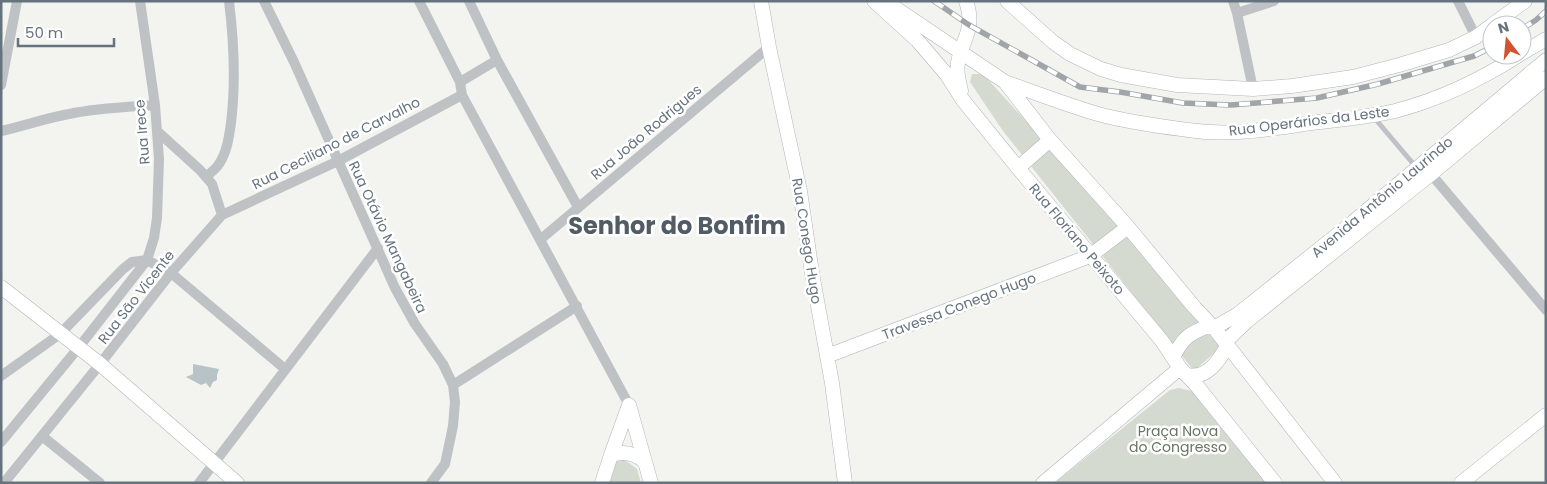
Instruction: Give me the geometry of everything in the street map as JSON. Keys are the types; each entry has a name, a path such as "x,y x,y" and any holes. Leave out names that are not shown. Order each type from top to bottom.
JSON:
{"street":[{"path":"1,85 17,1"},
{"name":"Rua Irece","path":"140,1 155,105 160,184 154,238 147,260"},
{"path":"206,178 219,164 228,141 235,84 229,1"},
{"name":"Rua Otávio Mangabeira","path":"264,1 294,62 395,288 415,324 443,364 453,385 455,402 453,426 447,456 445,464 431,483"},
{"path":"469,1 497,60 578,207"},
{"name":"Rua Conego Hugo","path":"761,1 800,191 812,273 832,383 845,483"},
{"name":"Rua Floriano Peixoto","path":"874,1 917,40 947,75 962,99 1162,341 1180,367 1275,483"},
{"path":"885,1 1005,82 1050,140 1128,227 1212,326 1335,483"},
{"path":"962,99 957,66 967,38 969,25 970,12 966,1"},
{"path":"1007,1 1058,46 1070,54 1101,69 1121,75 1177,85 1253,89 1292,86 1353,77 1449,50 1482,32"},
{"path":"1233,1 1253,89"},
{"path":"1237,13 1274,1"},
{"path":"1458,1 1476,37"},
{"path":"1505,15 1524,1"},
{"path":"421,2 460,82 462,95 629,405 651,483"},
{"path":"1532,47 1546,39"},
{"name":"Rua João Rodrigues","path":"541,239 769,47"},
{"path":"460,82 497,60"},
{"name":"Avenida Antônio Laurindo","path":"1212,326 1238,314 1347,227 1546,60"},
{"name":"Rua Operários da Leste","path":"1005,82 1098,114 1161,126 1213,133 1248,132 1394,111 1437,96 1503,65"},
{"name":"Avenida Antônio Laurindo","path":"1226,344 1247,321 1431,174 1546,78"},
{"name":"Rua Ceciliano de Carvalho","path":"222,215 338,161 462,95"},
{"path":"1,131 72,113 155,105"},
{"path":"157,131 200,170 212,184 222,215"},
{"path":"1018,168 1050,140"},
{"path":"1417,169 1431,174 1546,310"},
{"name":"Rua São Vicente","path":"4,483 171,273 222,215"},
{"name":"Travessa Conego Hugo","path":"827,356 1090,256 1128,227"},
{"path":"199,483 378,248"},
{"path":"1,376 60,334 128,264 147,260 171,273 285,369"},
{"name":"Rua São Vicente","path":"1,442 147,260"},
{"path":"1,287 100,364 237,483"},
{"path":"453,385 577,306"},
{"path":"1049,481 1180,367 1182,341 1196,330 1212,326"},
{"path":"1180,367 1194,376 1210,370 1215,365 1226,344"},
{"path":"602,483 629,405"},
{"path":"1461,483 1546,415"},
{"path":"42,436 100,483"},
{"path":"611,455 619,453 632,454 639,456 645,462"}],"lane":[{"path":"1375,114 1377,121 1417,169"}],"green space":[{"path":"972,74 983,74 1075,175 1222,346 1194,371 1003,131 970,82"},
{"name":"Praça Nova do Congresso","path":"1179,388 1196,392 1268,483 1059,483 1057,481 1170,390"},
{"path":"622,458 637,469 641,483 606,483 613,462"}],"shaded area":[{"path":"193,364 219,369 217,380 213,382 210,388 206,383 201,385 186,377 193,374"}],"railway":[{"path":"934,1 969,25 1080,87 1183,103 1231,105 1317,98 1378,84 1482,52"},
{"path":"1532,23 1546,11"}],"district":[{"name":"Senhor do Bonfim","path":"677,226"}]}
